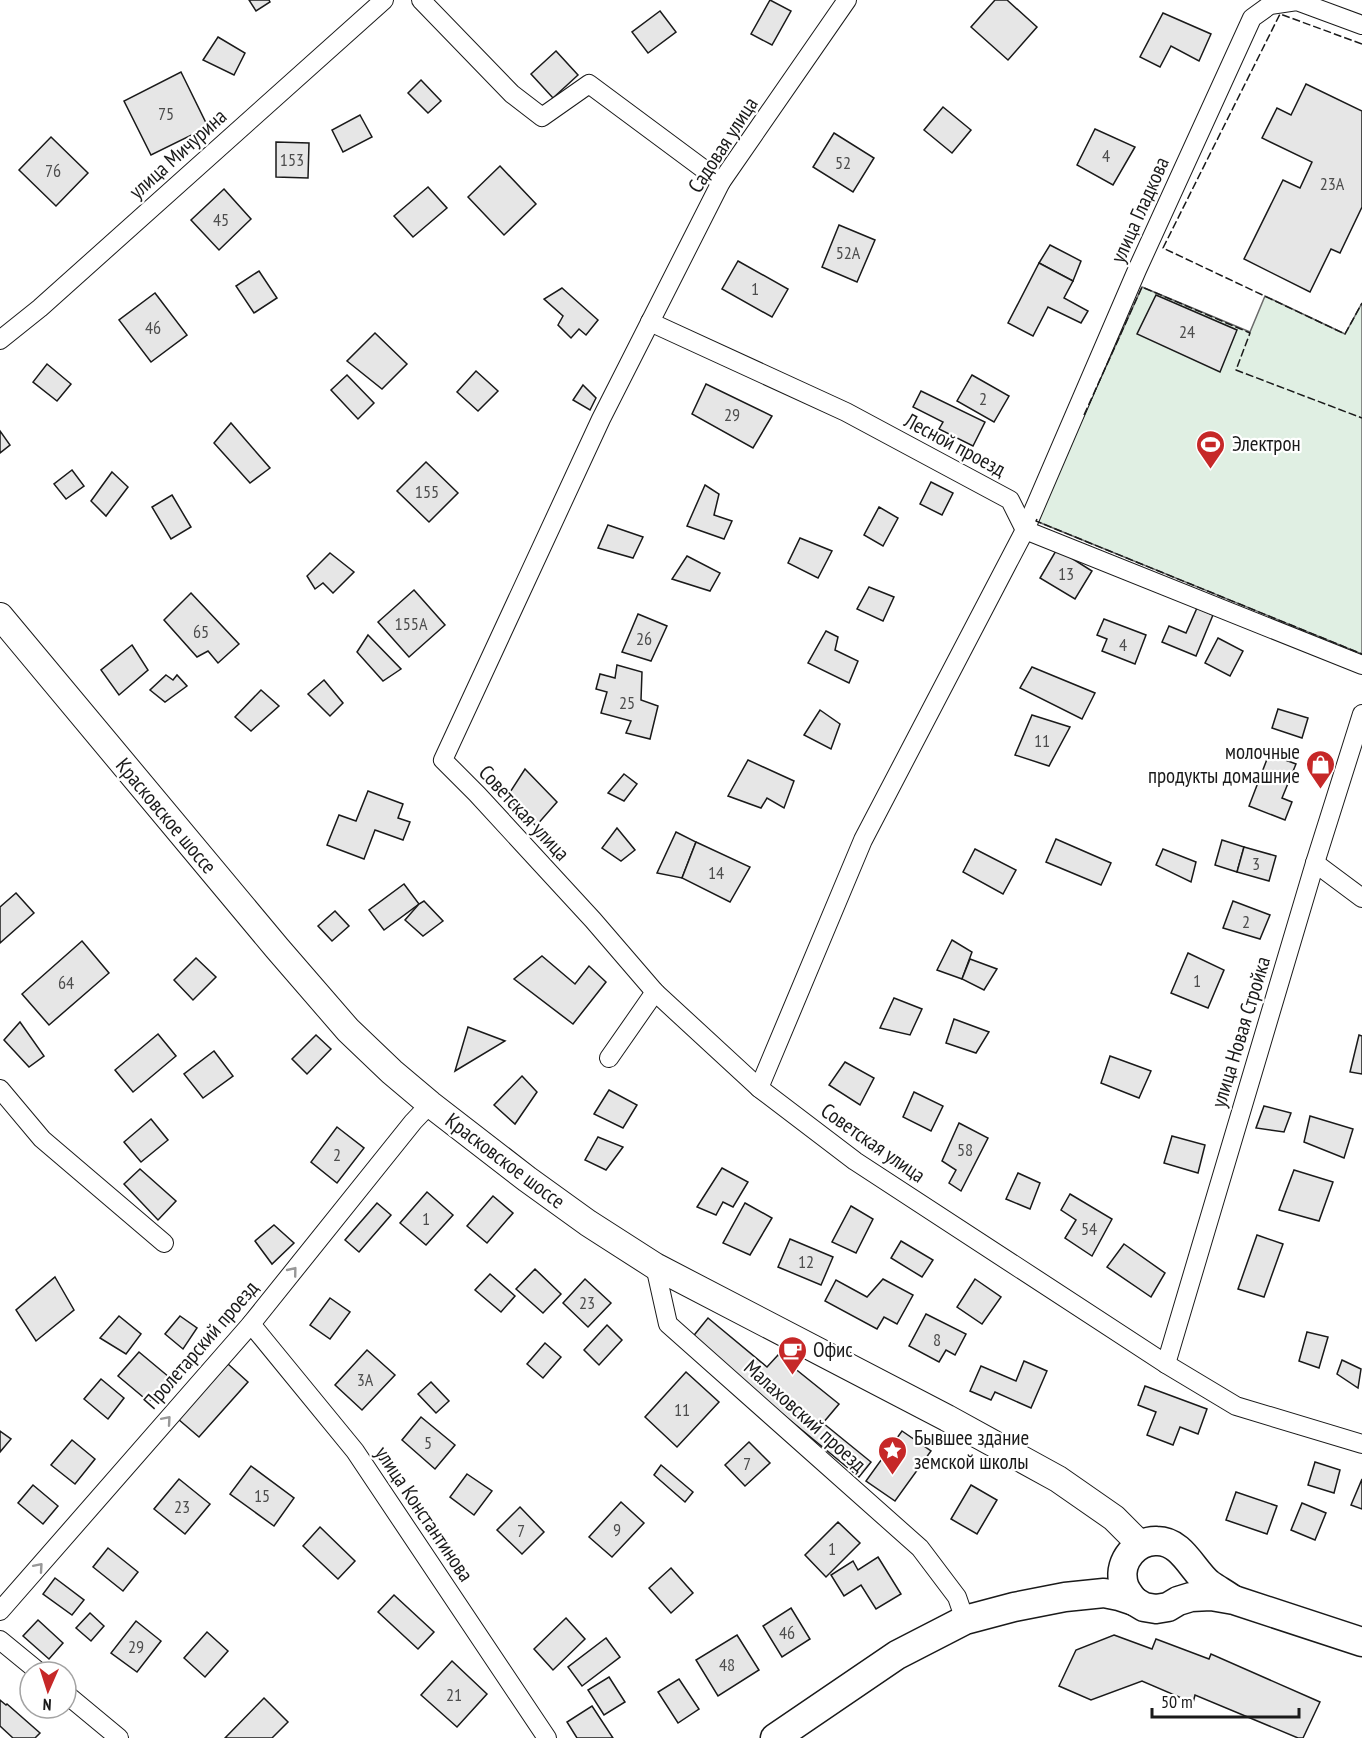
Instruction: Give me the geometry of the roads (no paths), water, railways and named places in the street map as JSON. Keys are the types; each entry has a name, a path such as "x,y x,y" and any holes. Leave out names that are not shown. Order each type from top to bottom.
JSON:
{"main road":[{"name":"Красковское шоссе","path":"0,616 348,1030 430,1104 588,1223 655,1266 947,1418 1058,1479 1114,1518 1142,1545"},
{"path":"1134,1601 1126,1592 1122,1580 1122,1569 1134,1549 1156,1541 1168,1543 1178,1549 1209,1584 1234,1600"},
{"path":"1178,1601 1186,1592 1190,1581 1190,1569 1186,1558"},
{"path":"1083,1594 1102,1586 1122,1569"},
{"path":"775,1738 897,1655 965,1620 1014,1607 1083,1594 1104,1593 1119,1596 1144,1607 1156,1609 1168,1607 1191,1597 1211,1596 1234,1600 1362,1642"}],"street":[{"name":"улица Мичурина","path":"0,340 40,308 384,0"},
{"path":"421,0 512,94 542,117 589,84 721,182"},
{"name":"Садовая улица","path":"443,760 601,419 721,182 847,0"},
{"name":"улица Гладкова","path":"759,1088 862,840 1025,530 1137,270 1252,18 1270,4 1297,1 1362,25"},
{"name":"Лесной проезд","path":"650,322 846,412 1010,500 1025,530"},
{"path":"1025,530 1362,665"},
{"name":"улица Новая Стройка","path":"1166,1364 1315,862 1362,714"},
{"name":"Советская улица","path":"443,760 586,913 655,992 759,1088 855,1161 1166,1364 1236,1406 1362,1444"},
{"path":"1315,862 1362,898"},
{"path":"609,1058 655,992"},
{"path":"0,1089 42,1139 164,1243"},
{"name":"Пролетарский проезд","path":"0,1611 251,1324 413,1122 430,1104"},
{"name":"Малаховский проезд","path":"655,1266 668,1324 921,1548 957,1597 965,1620"},
{"name":"улица Константинова","path":"251,1324 355,1451 547,1738"},
{"path":"0,1640 24,1660"},
{"path":"78,1704 119,1738"}],"place":[{"name":"Электрон","path":"1211,470"},
{"name":"молочные продукты домашние","path":"1321,790"},
{"name":"Офис","path":"792,1376"},
{"name":"Бывшее здание земской школы","path":"893,1476"}]}
